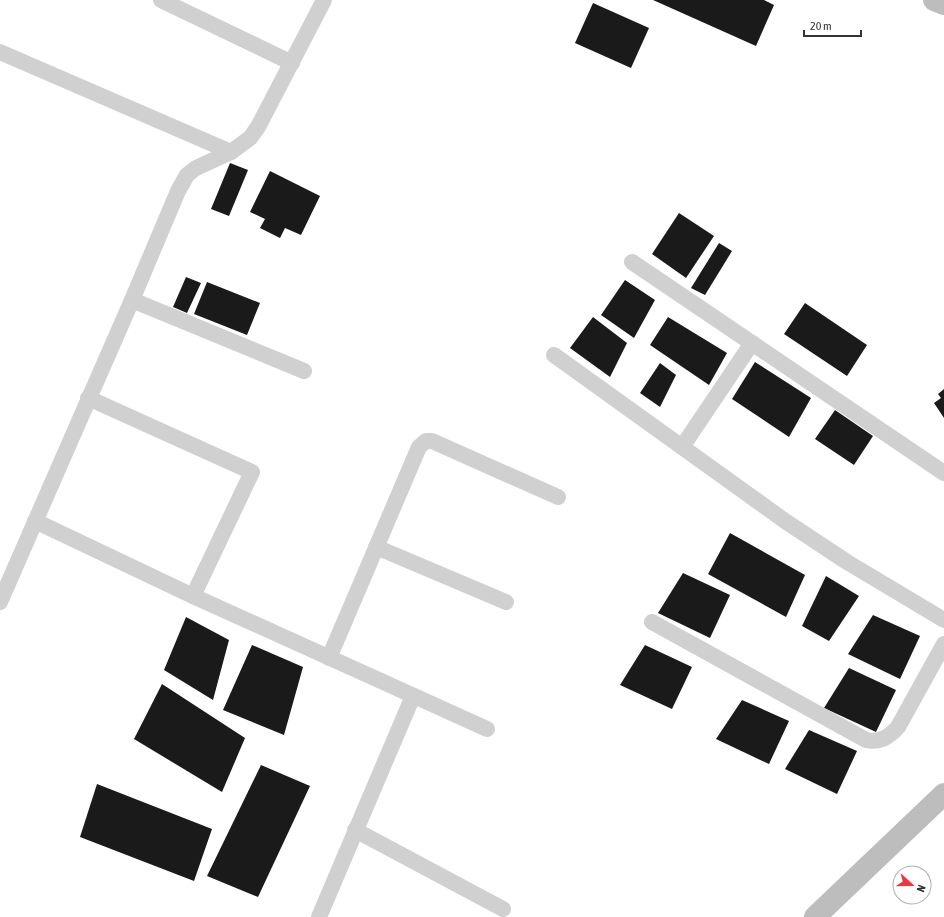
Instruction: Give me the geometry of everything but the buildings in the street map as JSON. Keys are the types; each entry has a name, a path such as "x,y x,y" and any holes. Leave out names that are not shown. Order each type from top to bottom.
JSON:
{"street":[{"path":"162,0 292,63"},
{"path":"0,602 178,191 187,175 196,168 231,152 250,138 258,127 324,0"},
{"path":"934,0 944,4"},
{"path":"0,52 231,152"},
{"path":"632,262 944,473"},
{"path":"132,300 304,371"},
{"path":"682,448 752,343"},
{"path":"554,355 791,525 847,562 944,620"},
{"path":"88,398 252,472 193,596"},
{"path":"329,658 419,447 426,441 432,441 558,497"},
{"path":"34,521 193,596 487,729"},
{"path":"376,547 506,602"},
{"path":"652,622 866,740 874,741 893,733 898,727 944,644"},
{"path":"319,917 413,696"},
{"path":"816,917 944,794"},
{"path":"355,830 503,909"}]}
